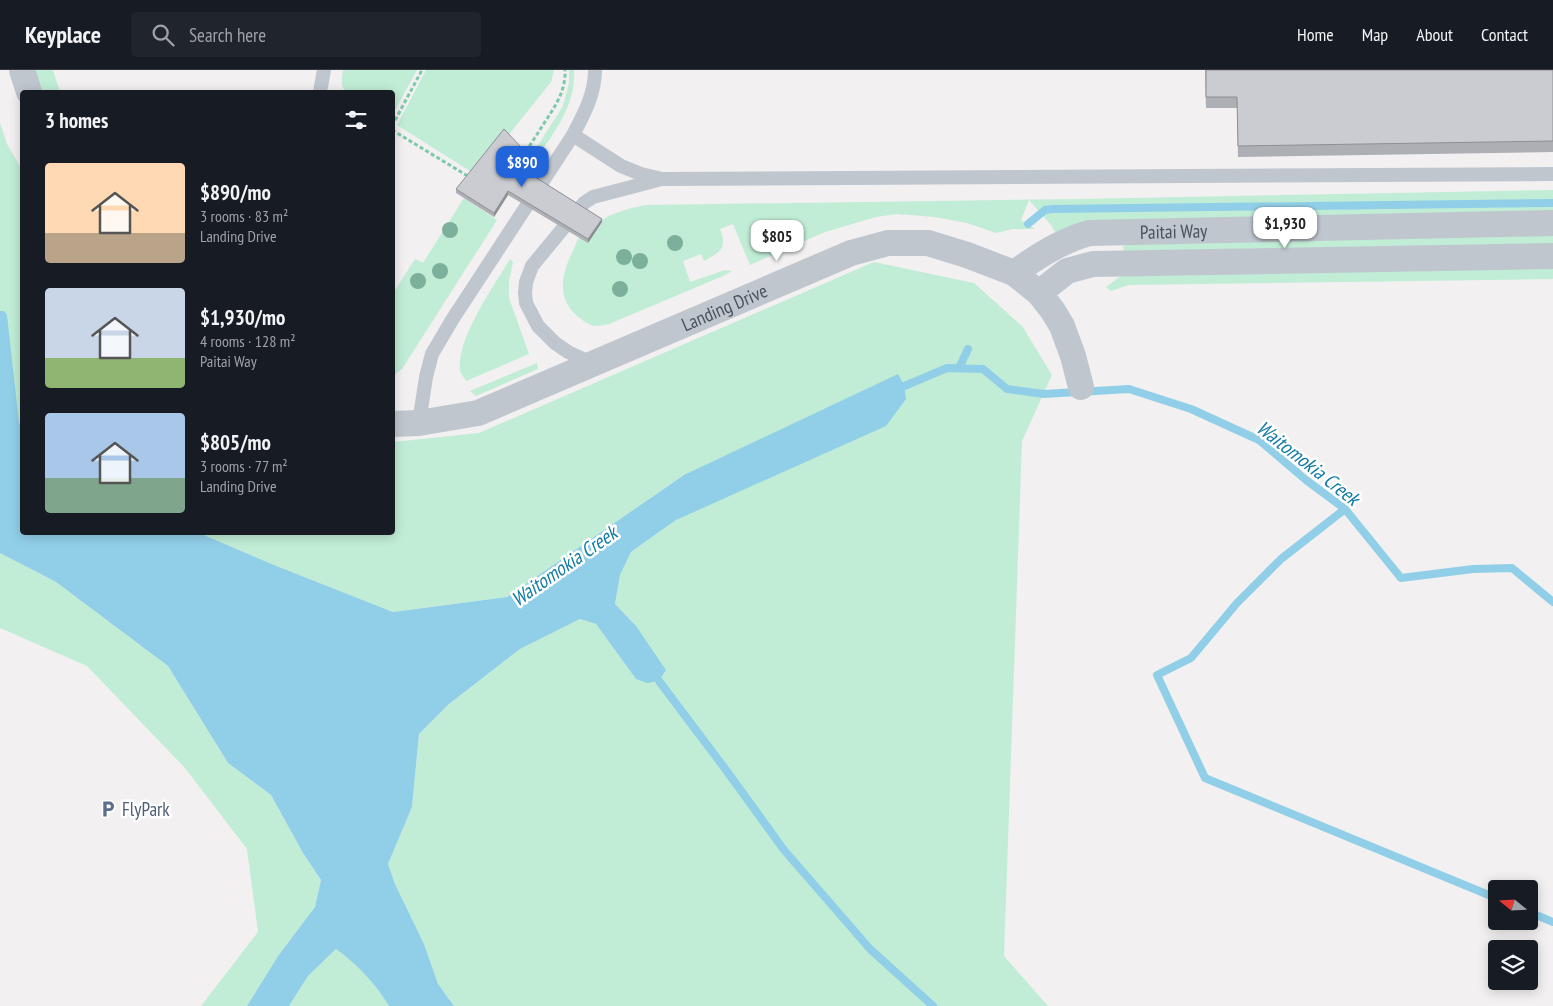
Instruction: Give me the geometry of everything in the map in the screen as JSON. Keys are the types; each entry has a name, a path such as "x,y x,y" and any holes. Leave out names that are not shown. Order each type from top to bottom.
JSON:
{"street":[{"path":"22,70 28,90"},
{"name":"Paitai Way","path":"1014,273 1042,253 1073,238 1090,233 1553,223"},
{"name":"Landing Drive","path":"395,424 419,423 478,413 851,253 888,243 928,243 967,255 1014,273 1039,293 1062,326 1073,356 1081,387"},
{"name":"Paitai Way","path":"1039,293 1067,270 1093,264 1553,256"}],"lane":[{"path":"320,90 324,70"},
{"path":"419,423 426,377 432,354 452,320 573,135 586,110 595,84 595,70"},
{"path":"573,135 621,166 641,174 662,179 1553,174"},
{"path":"594,364 568,352 555,343 538,326 526,303 526,282 532,266 584,203 593,197 662,179"}],"path":[{"path":"395,122 422,70"},
{"path":"515,168 561,95 565,80 565,70"},
{"path":"395,130 478,183"}],"green space":[{"path":"29,70 53,70 59,90 37,90"},
{"path":"343,70 417,70 395,110 395,90 344,90"},
{"path":"426,70 554,70 551,82 507,137 473,173 397,125"},
{"path":"569,70 574,70 574,80 568,107 525,175 521,172 563,106 569,83"},
{"path":"0,123 7,144 20,167 20,424 4,311 0,311"},
{"path":"1553,190 1553,217 1098,224 1055,232 1029,200 1021,220 1035,229 1012,229 996,233 967,223 934,217 897,214 876,217 825,232 750,265 733,224 720,229 723,245 714,255 704,261 701,254 683,261 690,282 725,270 732,271 609,324 594,326 581,319 568,305 563,289 565,271 579,238 609,216 623,210 646,205"},
{"path":"464,198 497,220 402,369 395,374 395,290 415,259 423,263"},
{"path":"1553,234 1553,244 1124,251 1123,246 1144,241"},
{"path":"510,259 513,262 509,281 509,298 529,354 466,381 460,371 460,358 464,344 486,298"},
{"path":"1553,261 1553,279 1129,285 1111,291 1106,287 1123,274"},
{"path":"874,262 974,283 1022,326 1052,375 1022,441 1004,956 1048,1006 454,1006 438,985 424,944 395,884 388,864 412,807 419,734 449,704 520,649 580,619 596,624 636,679 636,626 615,604 620,575 631,552 676,520 684,475 507,597 393,612 204,535 395,535 395,442 479,433"},
{"path":"537,363 538,369 476,396 470,391"},
{"path":"0,553 56,582 168,666 228,763 271,795 303,853 321,880 315,907 278,956 247,1006 201,1006 258,932 247,849 185,768 87,666 0,628"},
{"path":"336,949 366,974 389,1006 289,1006 308,976"}],"water":[{"path":"0,311 4,311 7,315 20,424 20,535 204,535 393,612 507,597 684,475 898,374 904,385 906,399 886,426 676,520 631,552 620,575 615,604 636,626 666,670 659,681 647,683 636,679 596,624 580,619 520,649 449,704 419,734 412,807 388,864 395,884 424,944 438,984 454,1006 389,1006 366,975 336,949 308,976 289,1006 247,1006 278,956 315,907 321,880 303,853 271,795 228,763 168,666 56,582 0,553"}],"building":[{"path":"1206,70 1553,70 1553,141 1238,146 1237,97 1206,97"},
{"path":"504,129 520,146 511,162 602,219 588,239 508,191 494,213 456,189"}],"waterway":[{"name":"Waitomokia Creek","path":"1028,224 1045,210 1052,209 1553,203"},
{"name":"Waitomokia Creek","path":"959,368 968,349"},
{"name":"Waitomokia Creek","path":"895,390 947,368 983,369 1007,389 1044,394 1129,389 1191,409 1259,440 1306,480 1345,509 1401,578 1473,569 1512,568 1553,602"},
{"path":"1345,509 1281,559 1237,603 1191,658 1157,675 1205,778 1488,895"},
{"path":"659,681 784,850 870,949 933,1006"},
{"path":"1538,916 1553,922"}],"place":[{"name":"FlyPark","path":"108,809"}]}
